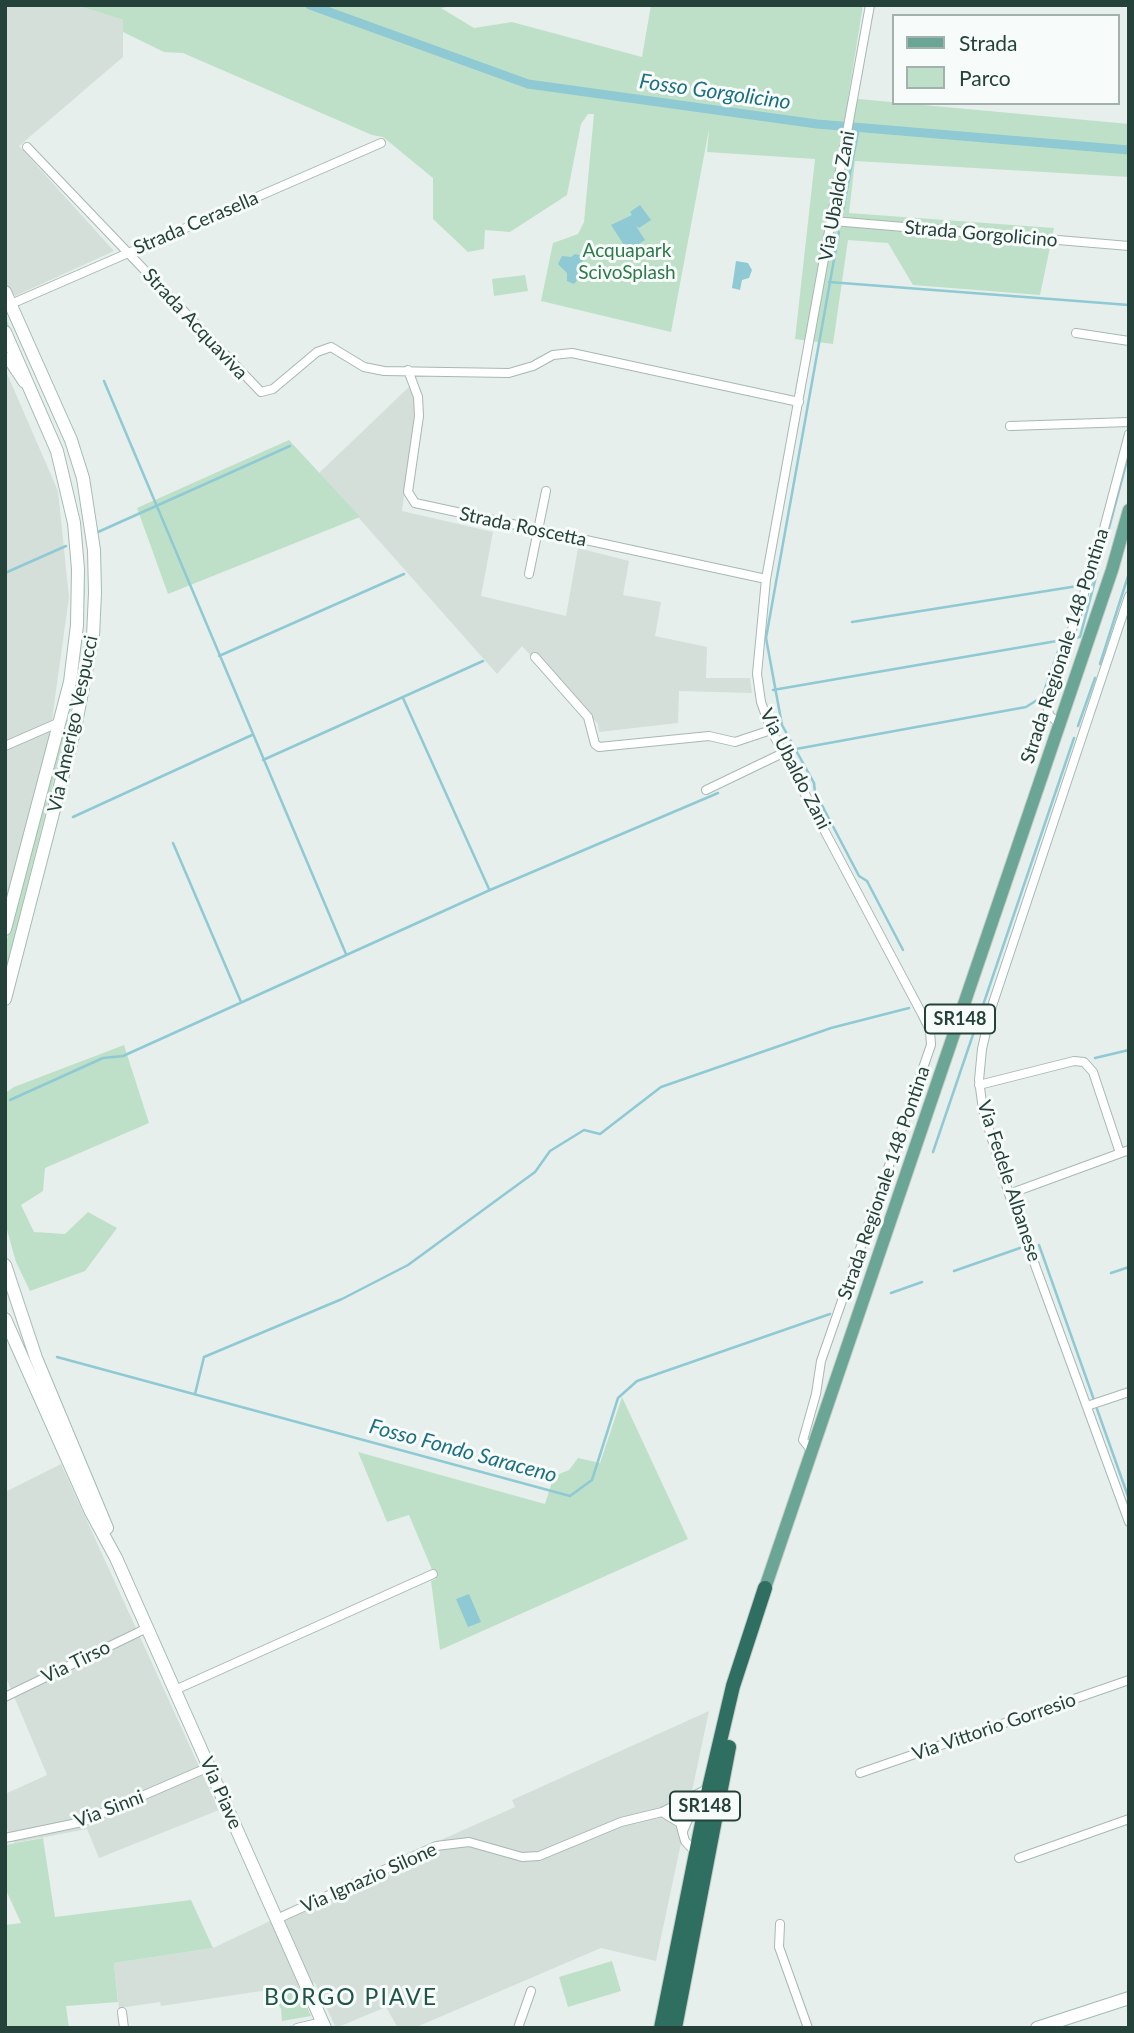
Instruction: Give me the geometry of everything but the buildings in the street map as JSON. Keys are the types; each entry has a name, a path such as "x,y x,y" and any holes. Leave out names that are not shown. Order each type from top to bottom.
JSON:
{"highway":[{"name":"Strada Regionale 148 Pontina","path":"662,2024 695,1852 733,1686 765,1588"},
{"name":"Strada Regionale 148 Pontina","path":"674,2028 722,1777 765,1588"}],"main road":[{"name":"Strada Regionale 148 Pontina","path":"765,1588 1112,570 1129,510"}],"street":[{"name":"Via Ubaldo Zani","path":"811,1450 803,1440 816,1394 821,1361 927,1061 931,1040 922,1014 771,730 761,702 757,674 766,579 833,221 870,5"},
{"name":"Strada Cerasella","path":"8,298 128,252 381,143"},
{"name":"Strada Acquaviva","path":"27,147 261,392 273,389 317,352 328,347 337,349 371,370 509,373 533,366 558,354 572,353 799,402"},
{"name":"Strada Gorgolicino","path":"833,221 1129,246"},
{"name":"Via Amerigo Vespucci","path":"5,999 75,729 93,636 95,593 94,550 83,478 71,440 8,298"},
{"name":"Via Amerigo Vespucci","path":"5,332 57,451 68,488 76,546 77,625 70,682 5,929"},
{"path":"1076,333 1129,341"},
{"path":"5,356 36,401"},
{"name":"Strada Roscetta","path":"408,370 415,385 419,416 408,489 411,499 422,506 766,579"},
{"path":"1010,426 1129,422"},
{"path":"1060,724 1049,715 1047,704 1087,585 1129,434"},
{"path":"528,574 546,491"},
{"name":"Via Fedele Albanese","path":"1129,596 992,1006 982,1049 979,1085 984,1115 1009,1194 1129,1522"},
{"path":"535,657 588,718 595,744 599,747 713,736 735,742 771,730"},
{"path":"5,746 60,722"},
{"path":"706,790 783,753"},
{"path":"979,1085 1082,1061 1092,1070 1125,1152 1009,1194"},
{"name":"Via Piave","path":"5,1265 32,1345 100,1507 116,1558"},
{"name":"Via Piave","path":"5,1320 85,1500 116,1558 323,2025"},
{"path":"1087,1406 1129,1392"},
{"path":"175,1690 433,1574"},
{"name":"Via Tirso","path":"5,1696 147,1628"},
{"name":"Via Vittorio Gorresio","path":"860,1773 1129,1681"},
{"name":"Via Sinni","path":"5,1838 82,1822 209,1767"},
{"name":"Via Ignazio Silone","path":"276,1919 436,1846 473,1842 522,1857 536,1857 621,1822 662,1812 709,1788"},
{"path":"683,1831 691,1813 688,1800"},
{"path":"662,1812 680,1823 685,1841 695,1852"},
{"path":"1019,1858 1129,1819"},
{"path":"780,1924 777,1935 780,1950 808,2028"},
{"path":"518,2028 531,1991"},
{"path":"1037,2028 1129,1997"},
{"path":"122,2012 124,2028"},
{"path":"297,2028 323,2025"}],"shaded area":[{"path":"5,5 76,5 123,20 123,57 19,146 114,251 15,296 5,284"},
{"path":"5,369 58,491 69,597 50,734 5,908"},
{"path":"410,386 416,402 402,511 493,532 481,596 566,616 578,548 629,561 623,595 661,602 655,636 707,647 706,678 750,678 752,693 679,691 678,723 599,732 598,724 536,653 531,656 522,646 497,674 319,473"},
{"path":"61,1464 219,1810 99,1858 87,1829 14,1843 5,1825 5,1794 47,1775 5,1675 5,1492"},
{"path":"709,1711 656,1961 601,1948 414,2028 398,2028 386,2007 336,2028 315,1983 161,2006 160,2002 119,2008 114,1963 213,1948 270,1921 281,1911 515,1807 512,1800"}],"green space":[{"name":"Acquapark ScivoSplash","path":"76,5 456,5 441,8 474,28 512,22 642,57 651,5 863,5 848,98 892,102 892,105 924,105 1129,124 1129,177 855,161 849,213 1054,228 1040,295 913,285 888,243 848,240 833,344 795,339 815,159 707,152 709,129 671,332 541,301 553,243 578,234 584,222 594,114 588,114 581,124 567,195 510,232 485,230 484,249 468,252 433,219 433,178 383,137 372,135 183,53 164,52 123,32 123,20"},
{"path":"525,275 528,291 494,296 492,279"},
{"path":"5,316 64,455 82,535 85,591 77,687 5,974 5,947 71,693 80,558 37,395 5,325"},
{"path":"289,440 360,517 168,594 137,508"},
{"path":"124,1045 149,1123 45,1168 43,1191 21,1205 34,1232 65,1234 88,1212 117,1228 85,1271 30,1291 16,1262 7,1230 5,1093 14,1087"},
{"path":"622,1397 688,1539 440,1650 431,1581 436,1579 409,1515 387,1522 358,1452 545,1504 554,1476 569,1470 578,1458 600,1463"},
{"path":"43,1838 55,1917 191,1900 213,1948 114,1963 118,2002 66,2006 69,2028 5,2028 5,1925 21,1923 5,1888 5,1845"},
{"path":"612,1961 621,1991 568,2007 559,1977"},
{"path":"298,1986 311,2016 282,2021 281,2009 269,1990"}],"water":[{"path":"640,205 651,220 639,228 636,226 645,240 628,251 611,225 632,215 630,212"},
{"path":"575,254 583,256 582,265 586,270 574,284 567,281 567,273 558,264 562,256 571,257"},
{"path":"736,261 748,263 752,270 749,278 742,280 740,290 732,288"},
{"path":"469,1594 481,1622 468,1627 456,1599"}],"waterway":[{"name":"Fosso Gorgolicino","path":"310,5 528,84 817,124 1129,150"},
{"path":"842,215 859,127"},
{"path":"839,232 766,638 782,725 814,783 815,792 859,876 867,881 903,950"},
{"path":"829,282 1129,305"},
{"path":"104,381 346,954"},
{"path":"98,532 290,446"},
{"path":"773,690 1080,637 1129,453"},
{"path":"5,573 66,546"},
{"path":"1100,664 1129,573"},
{"path":"219,656 404,574"},
{"path":"852,622 1084,585"},
{"path":"796,749 1026,707 1042,697 1062,640"},
{"path":"263,760 483,661"},
{"path":"1078,726 1095,678"},
{"path":"403,698 489,889"},
{"path":"73,817 252,735"},
{"path":"933,1152 1074,738"},
{"path":"10,1100 103,1058 123,1056 490,890 718,793"},
{"path":"173,843 241,1002"},
{"path":"195,1394 204,1357 342,1299 408,1265 535,1172 550,1151 584,1130 600,1134 661,1087 831,1028 909,1008"},
{"path":"1095,1058 1129,1050"},
{"path":"1039,1245 1094,1400"},
{"name":"Fosso Fondo Saraceno","path":"954,1271 1020,1248"},
{"path":"1111,1273 1129,1267"},
{"name":"Fosso Fondo Saraceno","path":"891,1293 922,1282"},
{"name":"Fosso Fondo Saraceno","path":"57,1357 570,1496 592,1480 618,1398 637,1381 830,1314"},
{"path":"1097,1409 1129,1499"}],"district":[{"name":"BORGO PIAVE","path":"351,1998"}]}
